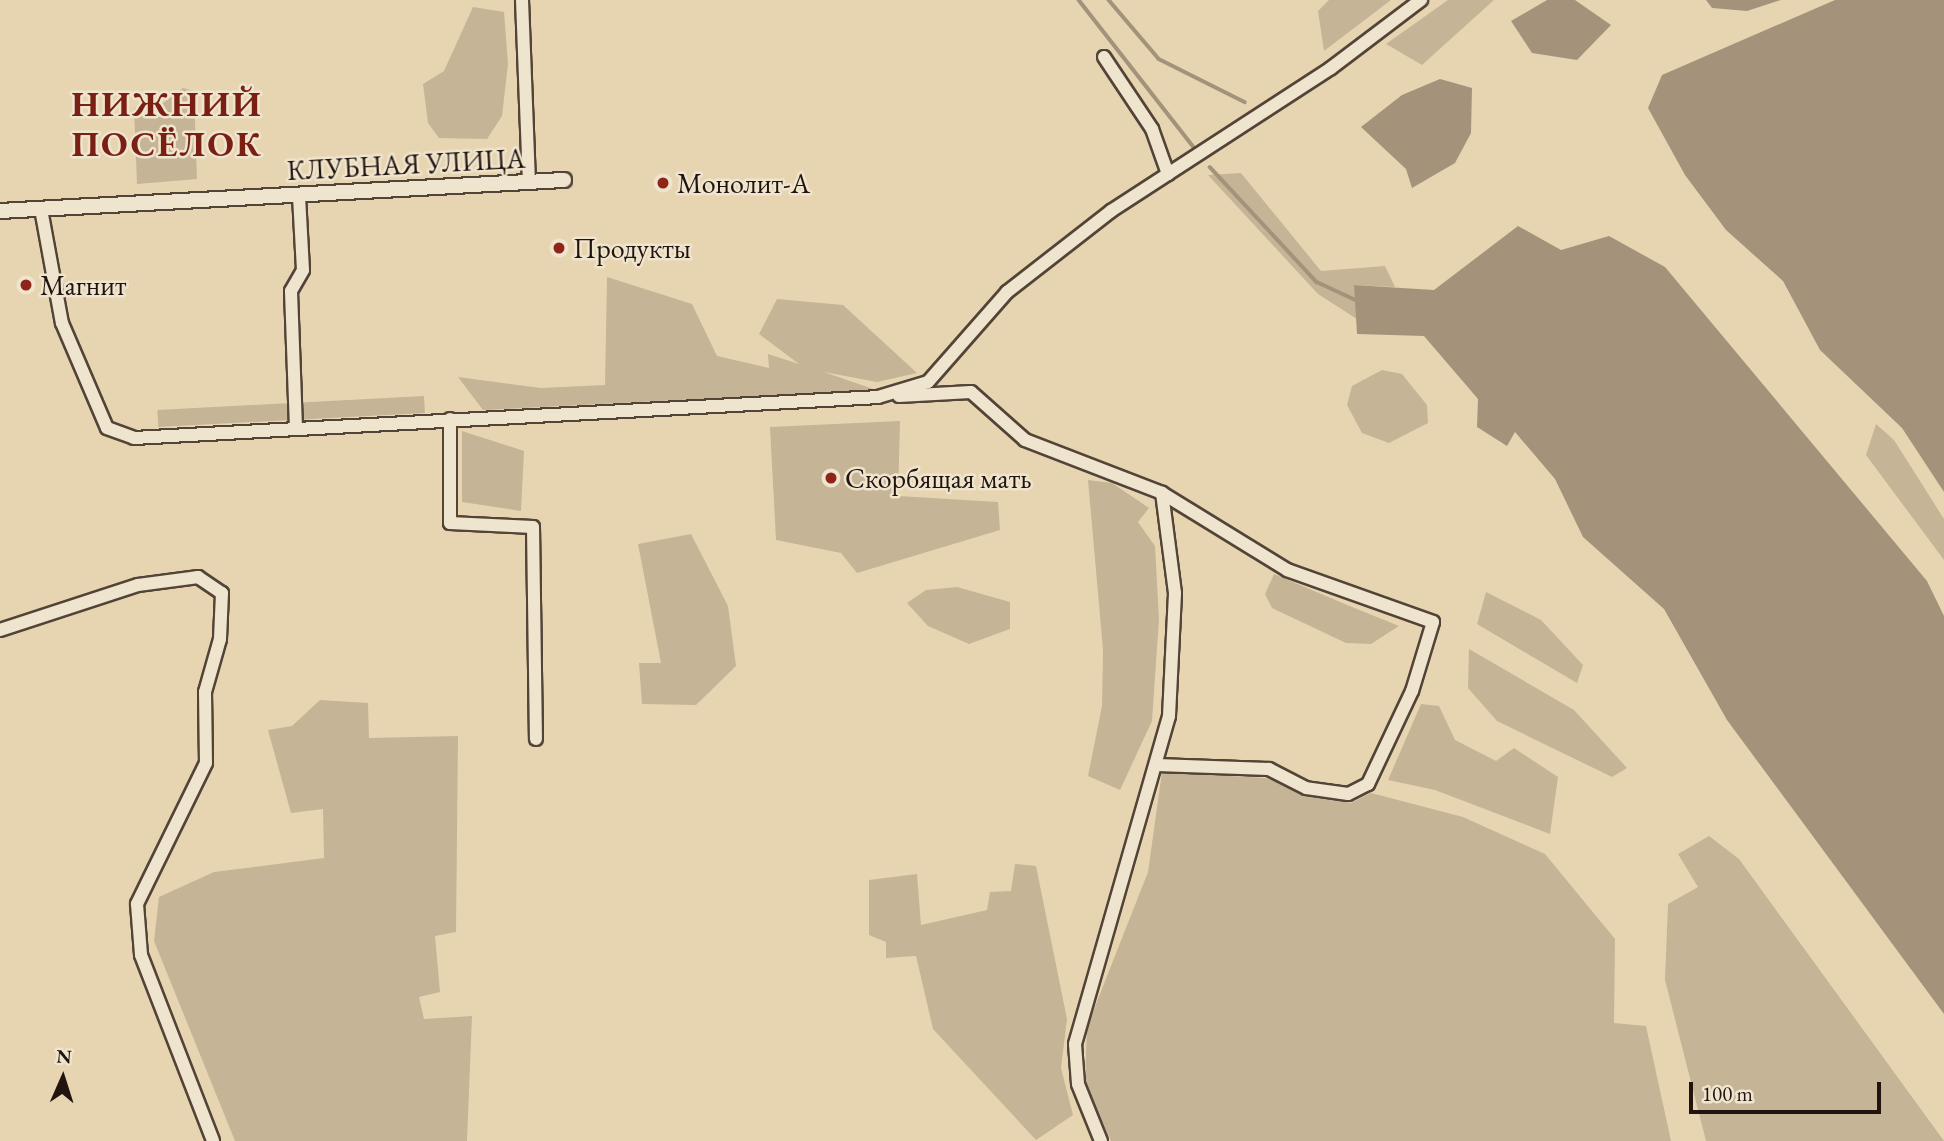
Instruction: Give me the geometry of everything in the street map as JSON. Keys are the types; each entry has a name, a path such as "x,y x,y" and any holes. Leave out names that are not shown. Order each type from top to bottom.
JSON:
{"street":[{"path":"522,0 529,181"},
{"path":"878,397 928,382 1007,292 1168,174 1331,68 1421,0"},
{"path":"1104,57 1152,129 1168,174"},
{"name":"КЛУБНАЯ УЛИЦА","path":"0,211 564,180"},
{"path":"296,429 291,291 303,270 299,195"},
{"path":"41,209 55,304 107,428 134,438 971,392 1024,440 1162,494 1287,570 1433,622 1412,691 1368,783 1348,794 1306,788 1269,769 1156,765"},
{"path":"450,419 450,523 533,527 536,739"},
{"path":"1101,1141 1078,1084 1074,1044 1156,765 1175,673 1175,593 1162,494"},
{"path":"0,630 138,584 198,577 222,593 220,639 205,692 206,763 137,904 141,955 214,1141"}],"shaded area":[{"path":"1329,0 1391,0 1324,51 1318,11"},
{"path":"1448,0 1494,0 1422,65 1386,44"},
{"path":"1547,0 1575,0 1611,25 1577,60 1532,53 1511,21"},
{"path":"1706,0 1781,0 1747,11 1712,8"},
{"path":"1835,0 1944,0 1944,492 1902,428 1820,350 1783,281 1726,230 1685,175 1648,108 1662,75"},
{"path":"473,7 504,12 508,64 502,116 487,139 439,138 428,123 423,84 444,71"},
{"path":"1440,79 1472,88 1471,133 1455,163 1412,188 1406,169 1361,127 1402,95"},
{"path":"183,88 194,91 197,179 137,184 134,108 159,106"},
{"path":"1241,173 1321,271 1385,266 1395,287 1354,285 1360,321 1318,294 1208,175"},
{"path":"1518,226 1561,250 1609,236 1665,267 1927,581 1944,616 1944,1014 1727,720 1664,609 1583,537 1555,479 1515,432 1507,446 1477,427 1478,399 1424,336 1357,334 1354,285 1434,290"},
{"path":"607,277 692,304 717,356 769,368 768,354 799,364 759,334 777,299 843,305 917,373 877,382 824,372 876,390 483,410 458,377 541,388 605,385"},
{"path":"1382,370 1402,374 1427,405 1428,423 1389,443 1362,433 1347,405 1352,386"},
{"path":"424,396 425,413 158,427 157,410"},
{"path":"900,421 898,496 998,502 1000,530 857,573 841,553 776,540 770,427"},
{"path":"1876,424 1894,440 1944,519 1944,560 1866,455"},
{"path":"462,431 524,451 521,511 462,502"},
{"path":"1088,480 1112,483 1149,508 1138,522 1155,546 1159,619 1152,721 1120,790 1088,776 1102,706 1103,650"},
{"path":"691,534 728,606 736,666 696,705 642,704 639,663 661,663 638,544"},
{"path":"1274,574 1399,626 1371,644 1346,643 1272,608 1265,594"},
{"path":"957,587 1010,602 1010,629 969,644 928,626 907,603 926,590"},
{"path":"1486,592 1541,620 1583,665 1577,683 1477,624"},
{"path":"1469,649 1574,710 1627,768 1612,777 1497,721 1468,688"},
{"path":"320,700 368,703 369,738 458,736 456,932 435,936 440,992 419,997 424,1019 472,1016 467,1141 235,1141 154,941 159,897 214,872 324,858 323,809 291,813 268,730 292,726"},
{"path":"1421,704 1439,706 1455,740 1496,761 1514,748 1558,777 1550,834 1435,790 1388,780"},
{"path":"1162,772 1265,778 1351,803 1371,793 1463,817 1545,854 1615,939 1614,1023 1646,1026 1671,1141 1111,1141 1085,1082 1087,1027 1148,872"},
{"path":"1709,836 1739,859 1944,1141 1706,1141 1665,980 1668,904 1698,887 1678,854"},
{"path":"1015,864 1036,866 1067,1019 1061,1068 1073,1115 1036,1140 933,1029 916,956 886,958 886,942 869,935 869,880 917,874 921,925 987,910 990,892 1011,891"}],"waterway":[{"path":"1079,0 1194,147"},
{"path":"1109,0 1159,59 1245,102"},
{"path":"1210,167 1317,282 1360,302"}],"place":[{"name":"Монолит-А","path":"663,183"},
{"name":"Продукты","path":"559,248"},
{"name":"Магнит","path":"26,285"},
{"name":"Скорбящая мать","path":"831,478"}],"district":[{"name":"НИЖНИЙ ПОСЁЛОК","path":"167,124"}]}
